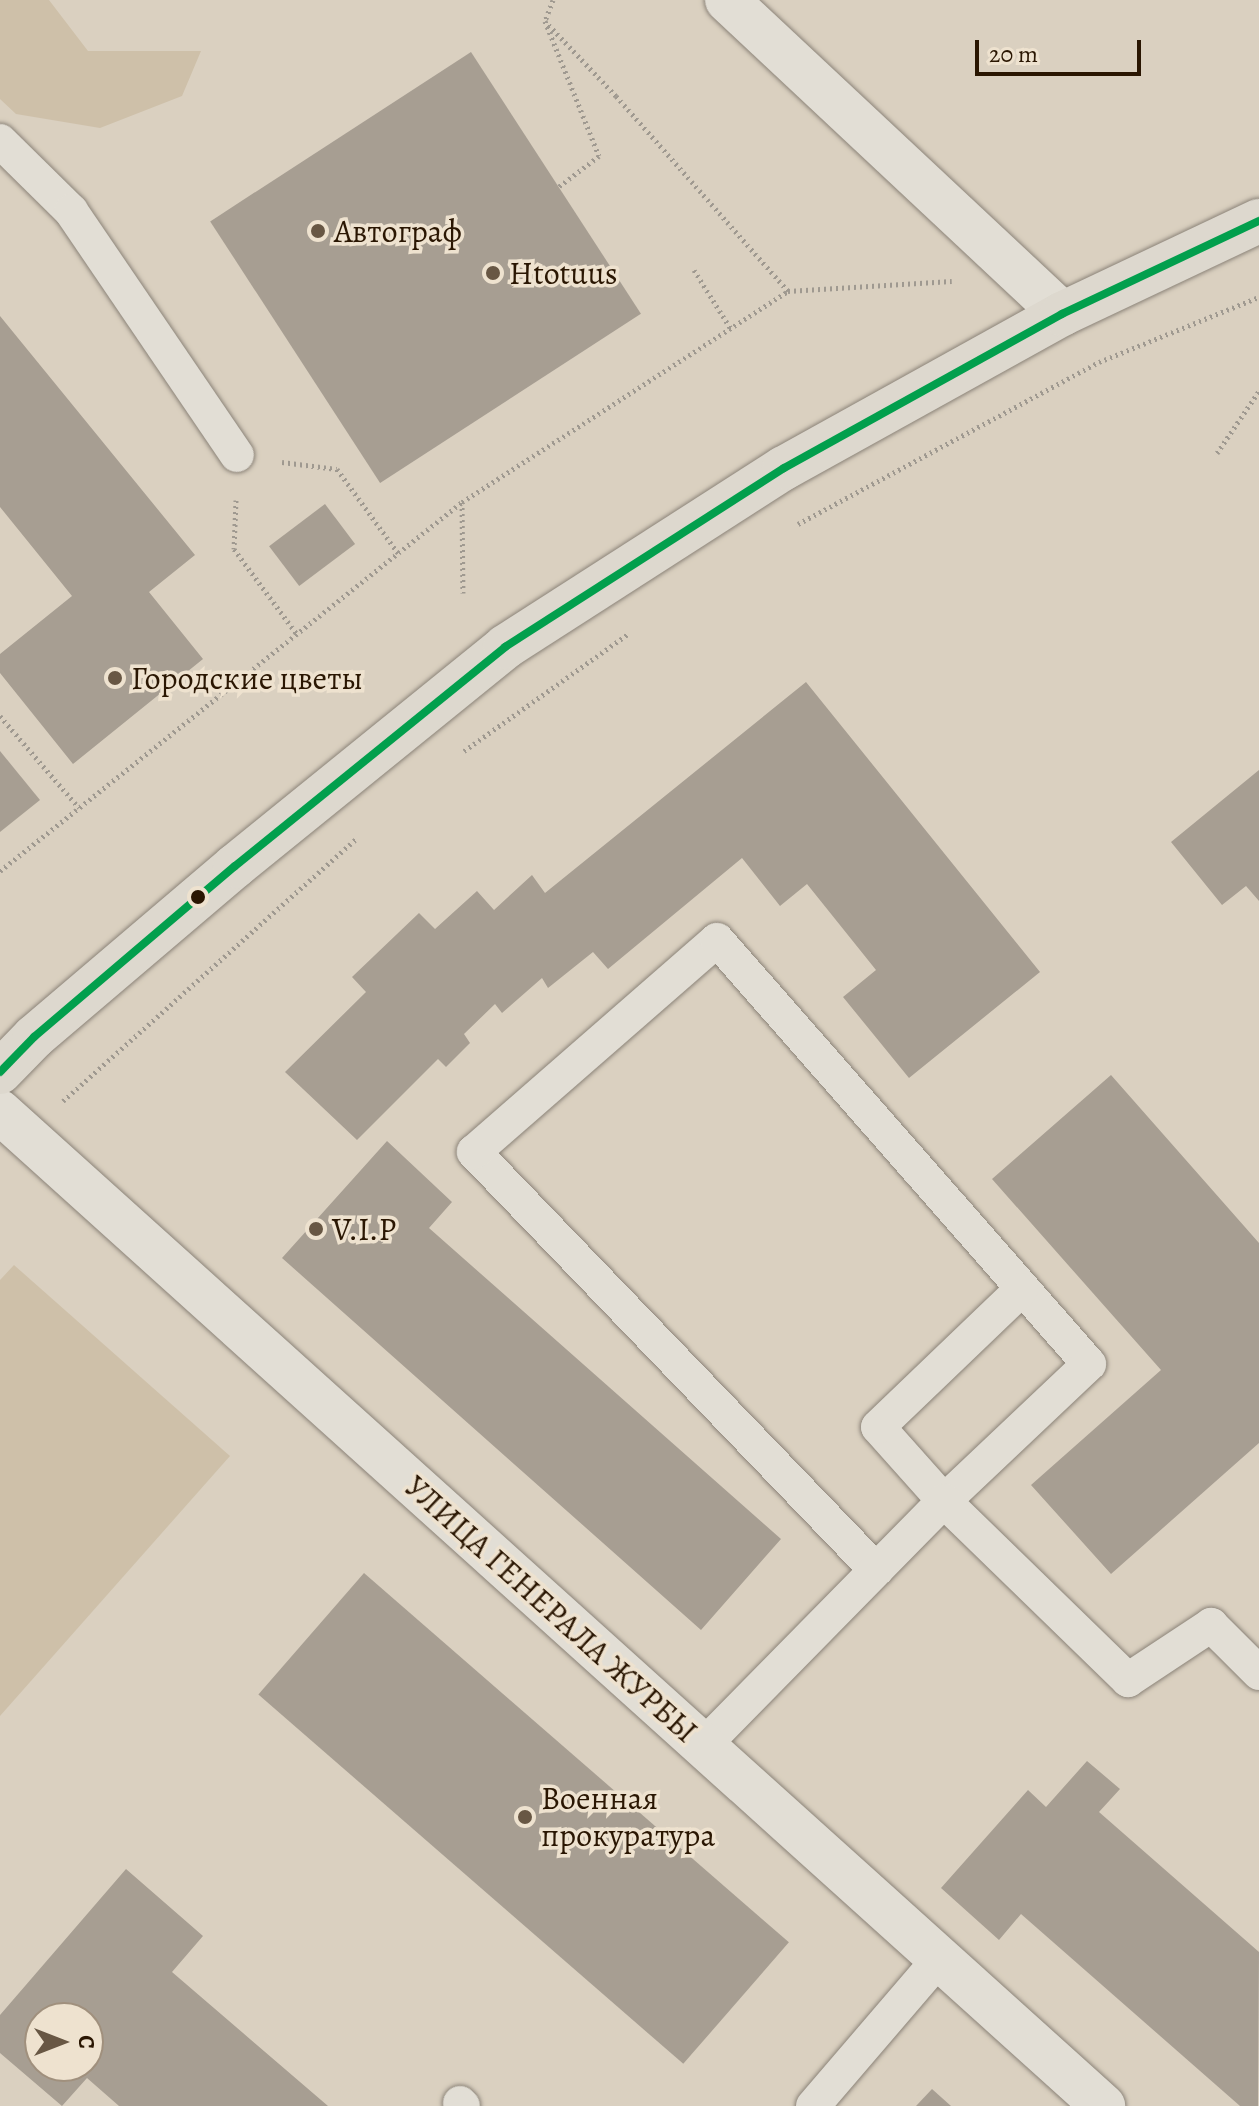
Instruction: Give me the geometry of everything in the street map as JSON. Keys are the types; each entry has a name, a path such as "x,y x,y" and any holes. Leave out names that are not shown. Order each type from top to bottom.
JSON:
{"main road":[{"path":"0,1072 34,1037 235,866 505,647 784,468 1062,314 1259,221"}],"street":[{"path":"727,0 1062,314"},
{"name":"УЛИЦА ГЕНЕРАЛА ЖУРБЫ","path":"14,1124 1103,2106"}],"lane":[{"path":"0,141 71,211 237,455"},
{"path":"703,1746 944,1501 1089,1364 717,940 474,1152 876,1570"},
{"path":"1021,1290 878,1427 944,1501 1128,1680 1211,1625 1259,1673"},
{"path":"813,2106 940,1958"}],"path":[{"path":"553,0 545,21 599,156 557,188"},
{"path":"545,21 616,96 788,291"},
{"path":"694,270 731,329"},
{"path":"0,871 462,502 788,291 957,280"},
{"path":"788,530 1099,362 1259,297"},
{"path":"1217,453 1259,391"},
{"path":"297,634 234,549 237,455 337,469 398,553"},
{"path":"462,502 463,593"},
{"path":"463,752 631,631"},
{"path":"0,716 79,808"},
{"path":"14,1124 119,1047 366,830"}],"shaded area":[{"path":"0,0 49,0 88,51 201,51 182,96 100,128 16,114 0,99"},
{"path":"14,1265 230,1456 0,1716 0,1280"}],"building":[{"path":"471,52 641,314 380,483 210,221"},
{"path":"0,316 195,555 149,592 203,659 73,764 0,673 0,654 72,596 0,507"},
{"path":"325,504 355,544 299,586 269,546"},
{"path":"806,682 1040,972 909,1078 843,997 876,970 807,884 780,906 742,858 608,969 593,952 548,988 542,978 502,1013 495,1004 464,1034 470,1043 446,1067 438,1059 357,1140 285,1072 366,992 352,977 419,913 435,929 477,891 494,910 532,875 545,893"},
{"path":"0,751 40,800 0,832"},
{"path":"1259,770 1259,901 1246,886 1222,905 1171,842"},
{"path":"1111,1075 1259,1243 1259,1443 1111,1574 1031,1485 1161,1370 992,1179"},
{"path":"387,1141 452,1202 429,1228 781,1539 701,1630 282,1258"},
{"name":"Военная прокуратура","path":"364,1573 789,1942 683,2064 258,1695"},
{"path":"1087,1761 1120,1789 1099,1812 1259,1952 1258,2106 1240,2106 1021,1914 999,1940 941,1888 1028,1790 1046,1807"},
{"path":"126,1869 203,1936 172,1972 328,2106 119,2106 92,2082 104,2082 104,2002 24,2002 24,2074 0,2053 0,2015"},
{"path":"34,2082 83,2082 62,2106"},
{"path":"932,2089 951,2106 916,2106"}],"transit line":[{"path":"0,1072 34,1037 235,866 505,647 784,468 1062,314 1259,221"}],"place":[{"name":"Автограф","path":"318,231"},
{"name":"Htotuus","path":"493,273"},
{"name":"Городские цветы","path":"115,678"},
{"name":"V.I.P","path":"316,1229"},
{"name":"Военная прокуратура","path":"525,1817"}]}
